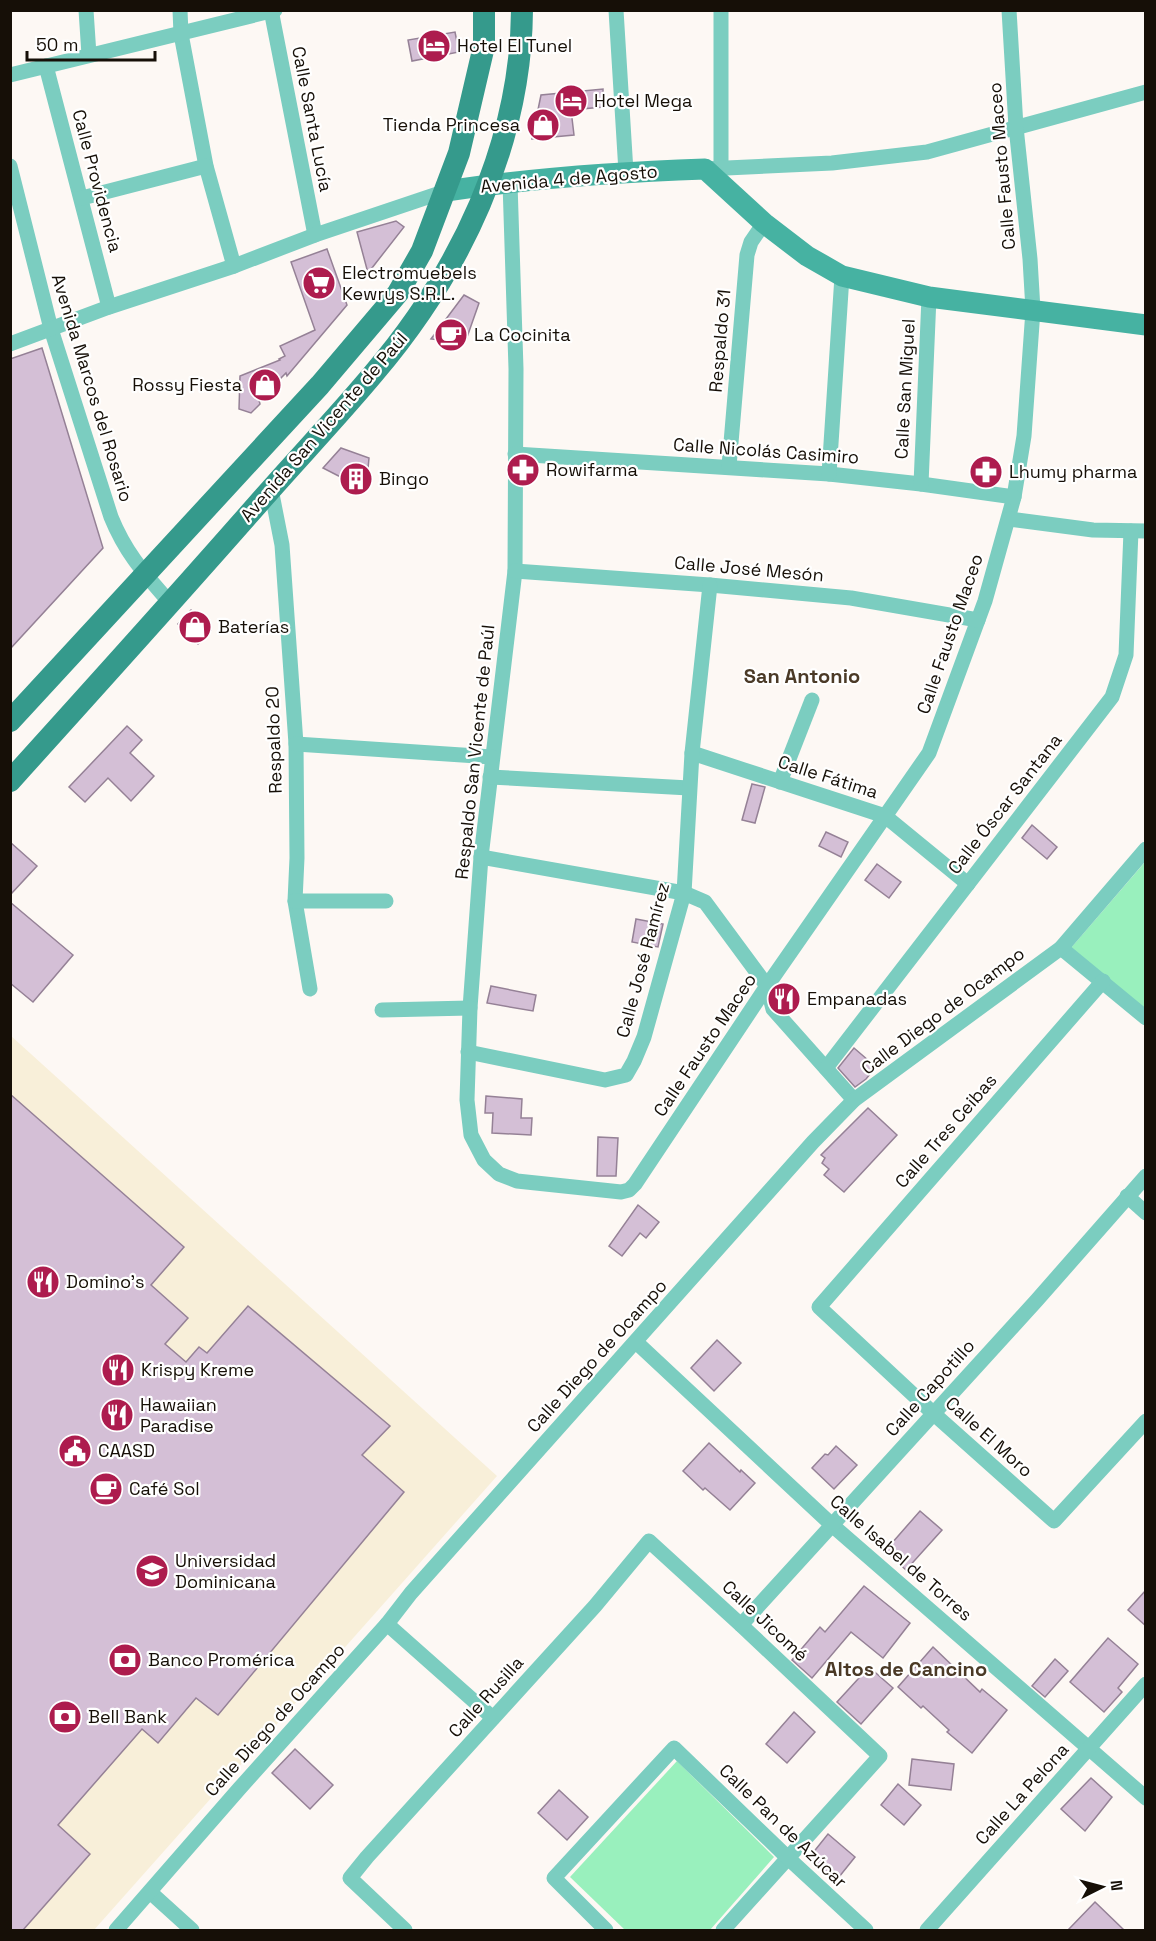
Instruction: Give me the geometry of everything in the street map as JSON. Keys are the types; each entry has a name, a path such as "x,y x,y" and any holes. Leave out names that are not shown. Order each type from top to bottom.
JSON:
{"main road":[{"name":"Avenida San Vicente de Paúl","path":"10,720 320,385 398,293 422,251 459,153 484,46 484,10"},
{"name":"Avenida San Vicente de Paúl","path":"10,781 171,604 375,372 403,337 499,184 515,88 522,10"},
{"name":"Avenida 4 de Agosto","path":"446,191 626,172 713,169"},
{"path":"713,169 764,223 807,256 842,276 929,297 1146,325"}],"street":[{"path":"86,10 89,55"},
{"path":"180,10 181,34 206,166 234,266"},
{"path":"616,10 626,172"},
{"path":"713,169 721,10"},
{"name":"Calle Fausto Maceo","path":"635,1184 767,986 928,753 978,620 1014,497 1024,436 1033,310 1016,127 1009,10"},
{"path":"10,75 273,11"},
{"name":"Calle Santa Lucía","path":"273,11 315,235"},
{"name":"Calle Providencia","path":"46,66 110,307"},
{"name":"Avenida 4 de Agosto","path":"713,169 832,163 927,152 1146,92"},
{"name":"Avenida Marcos del Rosario","path":"10,166 51,329 111,517 120,540 133,560 171,604"},
{"path":"82,198 206,166"},
{"name":"Respaldo San Vicente de Paúl","path":"499,184 516,369 515,571 492,757 470,1008 467,1100 471,1135 484,1160 499,1174 518,1181 621,1192 629,1190 635,1184"},
{"name":"Avenida 4 de Agosto","path":"10,344 110,307 234,266 315,235 446,191"},
{"name":"Respaldo 31","path":"729,466 747,255 751,242 764,223"},
{"path":"829,474 842,276"},
{"name":"Calle San Miguel","path":"921,484 929,297"},
{"name":"Calle Nicolás Casimiro","path":"514,454 829,474 1014,497"},
{"name":"Respaldo 20","path":"271,489 282,545 296,744 295,901 310,989"},
{"path":"1009,519 1060,528 1138,531"},
{"name":"Calle Óscar Santana","path":"826,1068 1112,697 1126,655 1138,531"},
{"name":"Calle José Mesón","path":"515,571 851,598 978,620"},
{"name":"Calle José Ramírez","path":"468,1052 605,1080 626,1075 634,1061 644,1037 684,893 689,788 710,585"},
{"path":"780,782 812,700"},
{"path":"296,744 492,757"},
{"name":"Calle Fátima","path":"692,753 885,816 968,884"},
{"path":"490,777 689,788"},
{"name":"Calle Diego de Ocampo","path":"116,1930 387,1624 411,1593 813,1142 854,1100 1061,948 1146,849"},
{"path":"482,857 684,893 705,902 767,986 773,1009 854,1100"},
{"path":"295,901 386,901"},
{"path":"1061,948 1146,1018"},
{"name":"Calle Tres Ceibas","path":"819,1307 1103,981"},
{"path":"382,1011 470,1008"},
{"name":"Calle Capotillo","path":"741,1625 934,1414 1146,1176"},
{"path":"1127,1197 1146,1213"},
{"name":"Calle El Moro","path":"819,1307 1054,1521 1146,1421"},
{"name":"Calle Isabel de Torres","path":"636,1342 832,1525 1146,1798"},
{"name":"Calle Jicomé","path":"649,1541 880,1756 788,1858"},
{"name":"Calle Rusilla","path":"405,1930 350,1878 595,1606 649,1541"},
{"path":"387,1624 493,1718"},
{"name":"Calle La Pelona","path":"927,1930 1146,1684"},
{"name":"Calle Pan de Azúcar","path":"606,1930 554,1878 674,1748 788,1858 867,1930"},
{"path":"723,1930 788,1858"},
{"path":"150,1893 192,1930"}],"shaded area":[{"path":"10,1035 497,1476 94,1930 11,1930"}],"green space":[{"path":"1145,862 1145,1013 1070,949"},
{"path":"677,1761 774,1857 710,1930 625,1930 570,1877"}],"building":[{"name":"Hotel El Tunel","path":"455,32 459,52 412,61 408,40"},
{"path":"603,89 603,107 571,110 574,135 532,139 541,95"},
{"path":"396,221 404,227 368,273 357,232"},
{"path":"327,249 347,305 287,376 286,373 259,400 260,404 251,413 239,409 240,376 280,360 285,356 280,346 315,330 291,262"},
{"path":"464,295 479,303 465,343 431,339"},
{"path":"42,348 103,548 10,649 10,359"},
{"name":"Bingo","path":"341,448 369,458 366,490 323,468"},
{"name":"Baterías","path":"191,610 211,630 198,644 178,624"},
{"path":"127,726 142,740 130,753 154,776 131,801 108,778 85,802 69,787"},
{"path":"752,784 765,787 755,823 742,820"},
{"path":"1032,825 1057,847 1047,859 1022,838"},
{"path":"826,832 848,842 841,857 819,846"},
{"path":"10,842 37,866 10,895"},
{"path":"877,864 901,882 889,898 865,880"},
{"path":"10,902 73,955 33,1002 10,983"},
{"path":"636,919 663,924 658,947 632,942"},
{"path":"491,986 536,995 533,1011 487,1003"},
{"path":"854,1048 876,1067 855,1087 838,1068"},
{"path":"10,1094 184,1247 151,1285 188,1318 165,1344 186,1362 199,1347 207,1353 248,1306 390,1426 362,1455 404,1492 218,1715 196,1698 158,1743 142,1729 58,1825 90,1854 23,1930 10,1930"},
{"path":"486,1096 522,1099 521,1118 532,1118 531,1135 492,1133 493,1113 485,1113"},
{"path":"868,1108 897,1135 844,1192 824,1175 829,1169 822,1163 825,1158 821,1155"},
{"path":"598,1137 618,1138 616,1176 597,1176"},
{"path":"638,1205 659,1222 646,1238 640,1233 622,1256 609,1246"},
{"path":"717,1340 741,1363 714,1391 691,1368"},
{"path":"709,1443 755,1483 730,1510 705,1488 703,1490 683,1471"},
{"path":"836,1446 857,1465 834,1489 812,1468"},
{"path":"920,1511 942,1530 906,1570 885,1551"},
{"path":"864,1586 910,1623 883,1658 851,1632 812,1678 792,1660 820,1627 825,1632"},
{"path":"1146,1590 1146,1626 1128,1610"},
{"path":"1108,1638 1138,1664 1118,1688 1122,1692 1104,1712 1070,1682"},
{"path":"933,1647 980,1692 982,1689 1007,1710 972,1753 947,1732 949,1730 923,1706 921,1708 898,1687"},
{"path":"1055,1659 1068,1671 1045,1697 1032,1686"},
{"path":"869,1667 893,1688 861,1724 837,1702"},
{"path":"794,1712 815,1732 787,1763 766,1744"},
{"path":"295,1749 333,1785 310,1809 272,1773"},
{"path":"912,1759 954,1764 951,1790 909,1785"},
{"path":"1091,1778 1112,1797 1085,1831 1061,1809"},
{"path":"898,1784 921,1805 904,1825 881,1805"},
{"path":"559,1790 588,1817 567,1840 538,1813"},
{"path":"828,1834 855,1857 835,1882 808,1859"},
{"path":"1095,1902 1124,1930 1068,1930"}],"place":[{"name":"Hotel El Tunel","path":"434,46"},
{"name":"Hotel Mega","path":"571,101"},
{"name":"Tienda Princesa","path":"543,125"},
{"name":"Electromuebels Kewrys S.R.L.","path":"319,283"},
{"name":"La Cocinita","path":"451,335"},
{"name":"Rossy Fiesta","path":"265,385"},
{"name":"Rowifarma","path":"523,470"},
{"name":"Lhumy pharma","path":"986,472"},
{"name":"Bingo","path":"356,479"},
{"name":"Baterías","path":"195,627"},
{"name":"Empanadas","path":"784,999"},
{"name":"Domino's","path":"43,1282"},
{"name":"Krispy Kreme","path":"118,1370"},
{"name":"Hawaiian Paradise","path":"117,1415"},
{"name":"CAASD","path":"75,1451"},
{"name":"Café Sol","path":"106,1489"},
{"name":"Universidad Dominicana","path":"152,1571"},
{"name":"Banco Promérica","path":"125,1660"},
{"name":"Bell Bank","path":"65,1717"}],"district":[{"name":"San Antonio","path":"802,676"},
{"name":"Altos de Cancino","path":"906,1669"}]}
